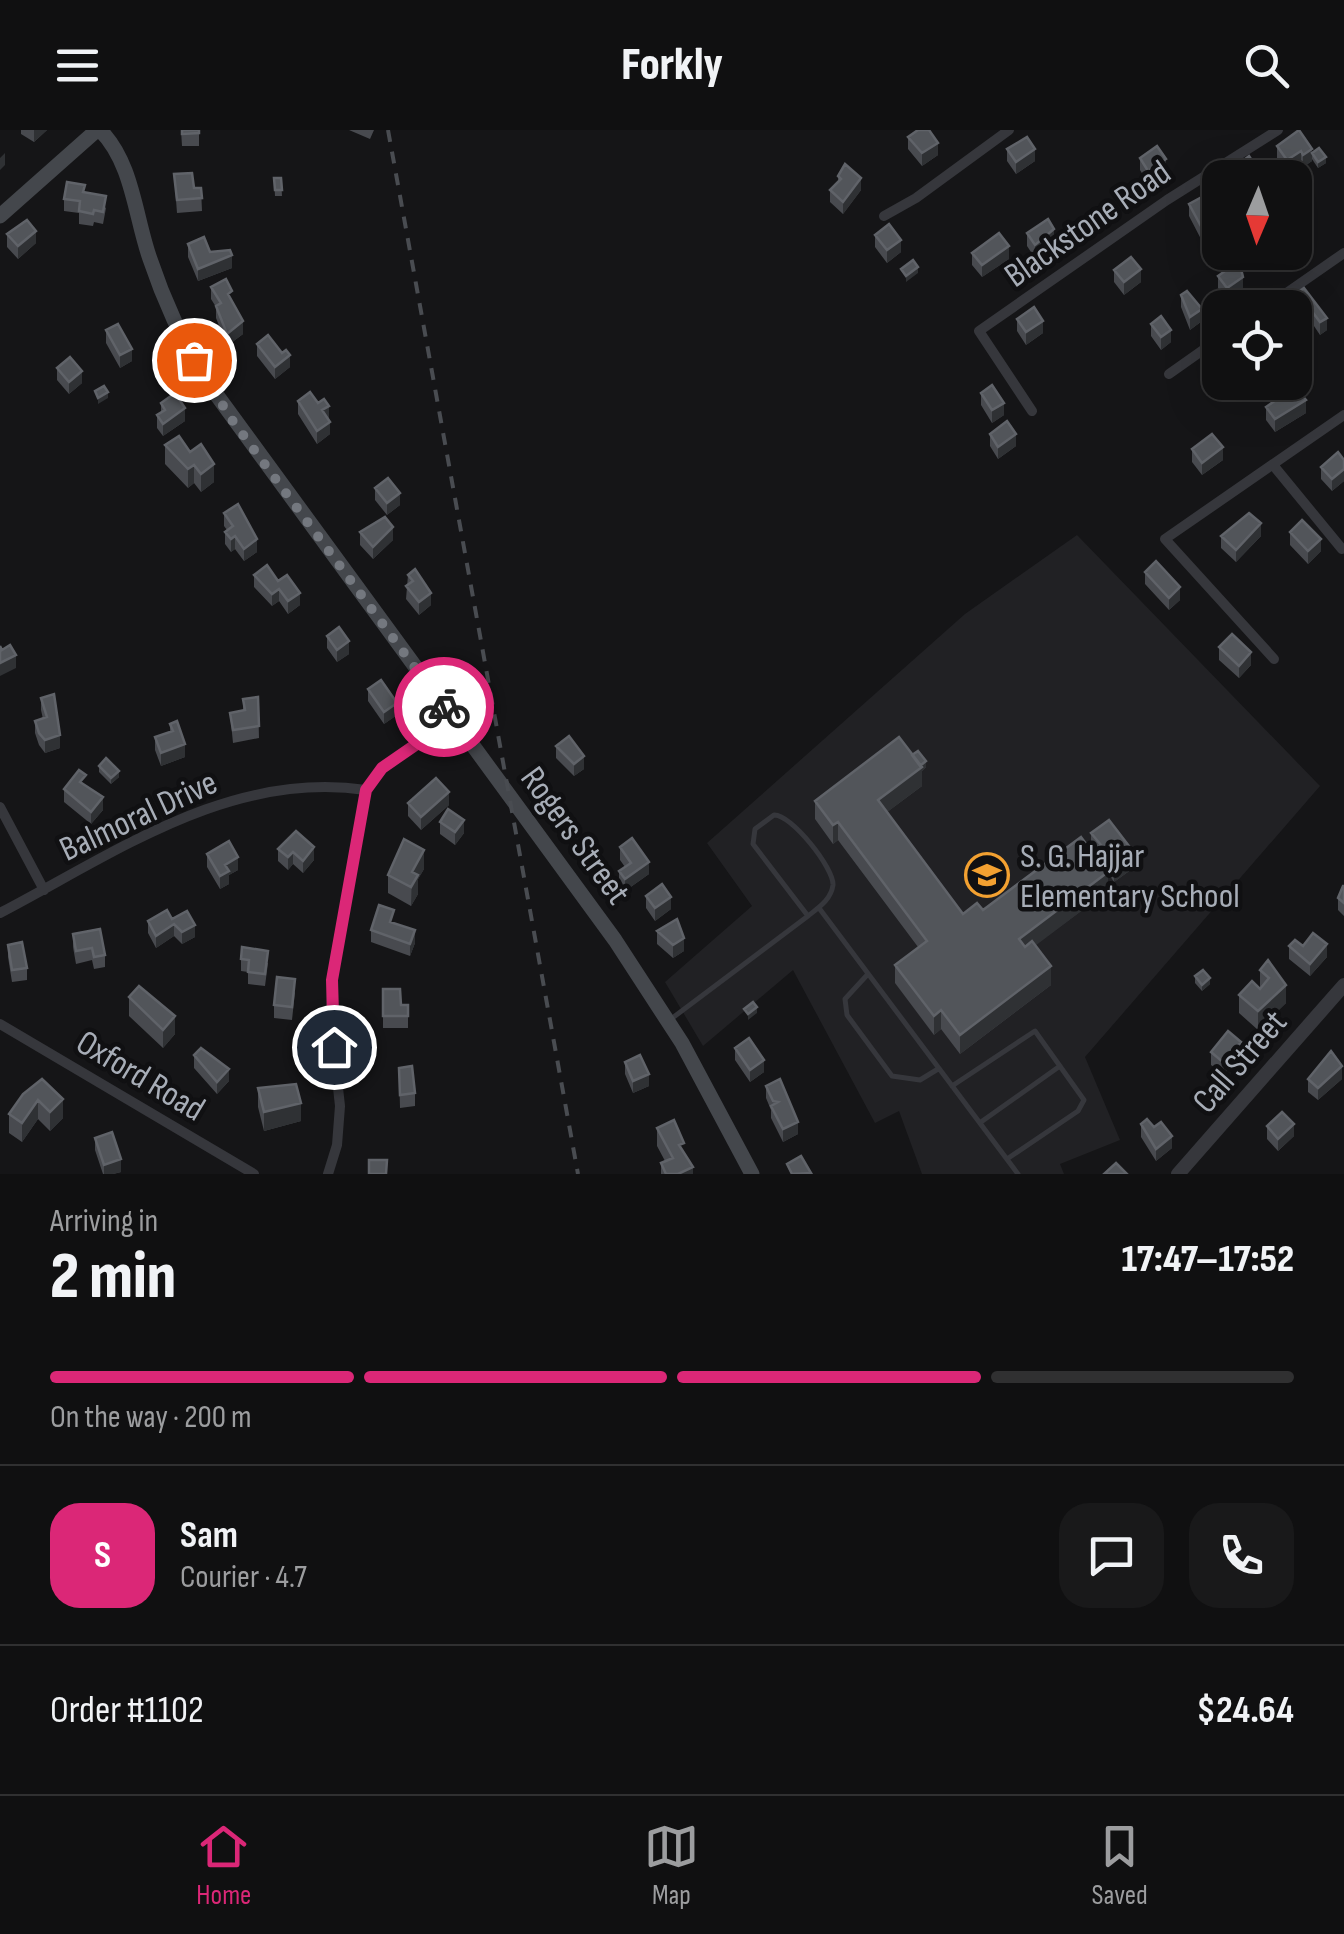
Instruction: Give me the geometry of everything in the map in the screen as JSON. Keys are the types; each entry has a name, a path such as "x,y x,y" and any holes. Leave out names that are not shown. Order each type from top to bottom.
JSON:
{"main road":[{"path":"0,216 99,130"},
{"name":"Rogers Street","path":"99,130 113,143 173,321 205,378 596,912 668,1020 752,1174"}],"street":[{"path":"884,216 916,198 1009,130"},
{"name":"Blackstone Road","path":"1032,411 979,332 1167,200 1278,130"},
{"path":"1290,290 1344,253"},
{"path":"1168,374 1202,350"},
{"path":"1274,659 1165,538 1344,415"},
{"path":"1273,465 1342,549"},
{"path":"328,1174 340,1106 332,980 366,790 382,768 453,719"},
{"name":"Balmoral Drive","path":"0,913 172,822 241,796 306,786 366,790"},
{"path":"0,808 44,890"},
{"name":"Call Street","path":"1178,1174 1344,985"},
{"name":"Oxford Road","path":"0,1024 254,1174"}],"lane":[{"path":"668,1020 819,908 832,889 831,874 789,818 774,815 755,829 753,844 808,916"},
{"path":"819,908 1018,1174"},
{"path":"868,974 845,998 847,1015 892,1076 920,1080 939,1069"},
{"path":"952,1086 1035,1031 1084,1100 1078,1111 1007,1159"},
{"path":"980,1123 1060,1066"}],"shaded area":[{"name":"S. G. Hajjar Elementary School","path":"1077,535 1320,786 1085,1057 1120,1140 1060,1164 1064,1174 922,1174 899,1111 875,1123 793,970 703,1046 665,982 752,906 707,843 965,614"}],"building":[{"path":"918,130 929,130 938,143 922,153 908,137"},
{"path":"1299,130 1312,149 1287,160 1277,146"},
{"path":"1027,137 1035,149 1016,162 1007,149"},
{"path":"1157,146 1166,159 1148,171 1140,158"},
{"path":"1319,148 1326,157 1318,162 1312,153"},
{"path":"845,164 861,178 843,202 830,190 841,179 838,176"},
{"path":"192,173 194,188 201,188 202,198 177,200 174,174"},
{"path":"274,178 281,178 282,190 275,190"},
{"path":"67,182 85,185 83,192 106,196 103,212 79,211 80,201 64,199"},
{"path":"1202,197 1202,228 1189,204"},
{"path":"1048,219 1054,229 1035,245 1027,233"},
{"path":"27,220 36,231 18,246 7,234"},
{"path":"889,224 901,240 887,250 875,235"},
{"path":"999,233 1009,246 982,265 972,253"},
{"path":"204,237 210,252 230,250 232,255 198,269 188,244"},
{"path":"1131,257 1141,269 1124,282 1114,270"},
{"path":"913,260 918,267 906,276 901,269"},
{"path":"1226,270 1241,270 1243,277 1227,288 1218,276"},
{"path":"226,279 232,291 228,294 243,321 227,334 216,306 221,303 211,287"},
{"path":"1187,291 1202,309 1190,317 1181,295"},
{"path":"1312,298 1327,318 1320,322 1314,314"},
{"path":"1034,307 1043,321 1026,332 1017,319"},
{"path":"1161,316 1171,330 1161,337 1151,324"},
{"path":"118,324 132,349 120,355 106,330"},
{"path":"268,335 282,353 286,350 290,355 275,367 257,344"},
{"path":"70,357 82,371 69,382 57,368"},
{"path":"992,385 1004,403 992,410 981,393"},
{"path":"104,386 108,392 98,398 95,391"},
{"path":"310,392 318,403 324,399 329,406 322,410 330,422 317,431 298,401"},
{"path":"175,393 185,408 163,424 157,415 165,410 161,403"},
{"path":"1276,400 1306,400 1275,419 1266,407"},
{"path":"1007,421 1016,434 998,447 990,434"},
{"path":"1212,434 1223,447 1202,463 1192,449"},
{"path":"179,436 190,452 201,444 214,464 201,474 194,465 188,469 165,445"},
{"path":"1338,452 1344,469 1332,479 1321,467"},
{"path":"388,478 400,493 387,503 375,488"},
{"path":"238,504 257,539 244,549 235,536 231,539 225,532 233,526 224,513"},
{"path":"1249,513 1261,523 1236,550 1221,536"},
{"path":"385,517 393,527 373,547 360,532"},
{"path":"1302,520 1321,539 1308,551 1290,532"},
{"path":"1156,561 1180,587 1169,598 1145,572"},
{"path":"267,565 278,581 287,575 300,593 288,601 279,589 272,594 254,575"},
{"path":"415,569 431,593 419,602 406,586 413,581 408,575"},
{"path":"339,627 349,641 337,650 327,636"},
{"path":"1232,634 1251,652 1239,666 1219,647"},
{"path":"10,645 16,655 0,663 0,646 2,650"},
{"path":"381,680 397,703 384,712 368,689"},
{"path":"54,694 60,735 45,740 35,721 47,717 41,698"},
{"path":"258,697 259,726 233,730 230,713 245,710 243,699"},
{"path":"177,721 185,744 161,753 155,737 173,731 170,724"},
{"path":"569,736 584,756 574,764 556,746"},
{"path":"899,737 922,767 878,800 963,914 977,903 983,910 1081,837 1092,852 1101,845 1091,833 1109,820 1132,850 1114,863 1105,851 1096,857 1108,872 1019,939 1025,947 1032,941 1051,966 960,1035 941,1010 934,1016 895,965 927,941 838,822 833,825 815,801"},
{"path":"918,751 926,761 920,766 912,755"},
{"path":"106,758 119,771 111,778 99,766"},
{"path":"79,770 86,775 80,782 103,797 91,812 64,789"},
{"path":"436,778 449,792 421,817 408,803"},
{"path":"448,809 464,820 455,832 440,822"},
{"path":"296,831 314,847 303,861 293,852 288,857 278,849"},
{"path":"632,838 649,862 625,879 619,871 631,863 620,847"},
{"path":"404,839 424,850 412,872 418,875 411,887 388,875"},
{"path":"229,841 238,857 225,865 229,871 220,876 207,854"},
{"path":"662,884 671,897 655,908 646,896"},
{"path":"379,905 394,910 390,922 415,930 410,944 371,930"},
{"path":"167,910 172,919 187,911 195,925 182,932 174,924 156,936 148,921"},
{"path":"677,919 684,938 673,945 657,931"},
{"path":"100,929 105,955 94,957 92,948 76,951 73,934"},
{"path":"1313,933 1327,944 1310,964 1289,946 1295,940 1303,946"},
{"path":"22,942 27,968 12,970 8,945"},
{"path":"242,947 268,951 265,974 248,972 249,960 241,959"},
{"path":"1268,960 1286,985 1258,1011 1239,995 1252,981 1260,989 1269,978 1260,970"},
{"path":"1203,970 1210,978 1202,985 1195,976"},
{"path":"277,977 295,979 292,1007 274,1005"},
{"path":"139,986 175,1016 163,1030 129,997"},
{"path":"383,989 400,989 401,1005 408,1005 408,1016 383,1016"},
{"path":"753,1002 757,1007 748,1014 744,1009"},
{"path":"1228,1031 1241,1042 1224,1063 1211,1052"},
{"path":"749,1038 764,1060 750,1070 735,1048"},
{"path":"201,1048 229,1069 217,1082 194,1055"},
{"path":"1331,1051 1342,1066 1318,1088 1308,1079"},
{"path":"640,1055 649,1074 633,1081 625,1062"},
{"path":"412,1066 415,1093 400,1095 399,1068"},
{"path":"42,1079 63,1099 50,1112 38,1100 22,1123 9,1114 23,1094"},
{"path":"780,1079 798,1122 783,1129 771,1106 778,1102 773,1101 766,1086"},
{"path":"296,1084 301,1103 264,1112 258,1088"},
{"path":"1282,1112 1294,1124 1278,1139 1267,1126"},
{"path":"1147,1119 1154,1127 1161,1122 1172,1136 1156,1149 1141,1124"},
{"path":"674,1120 684,1143 679,1145 693,1167 678,1174 666,1174 661,1163 673,1158 657,1128"},
{"path":"112,1132 121,1159 104,1165 95,1138"},
{"path":"801,1156 811,1173 792,1174 787,1164"},
{"path":"369,1160 387,1160 386,1174 369,1174"},
{"path":"1116,1163 1127,1174 1104,1174"}],"railway":[{"path":"388,130 578,1174"}],"way so far":[{"path":"194,360 232,420 444,707"}],"place":[{"name":"S. G. Hajjar Elementary School","path":"987,875"}],"route":[{"path":"334,1047 332,980 366,790 382,768 453,719 444,707"}]}
